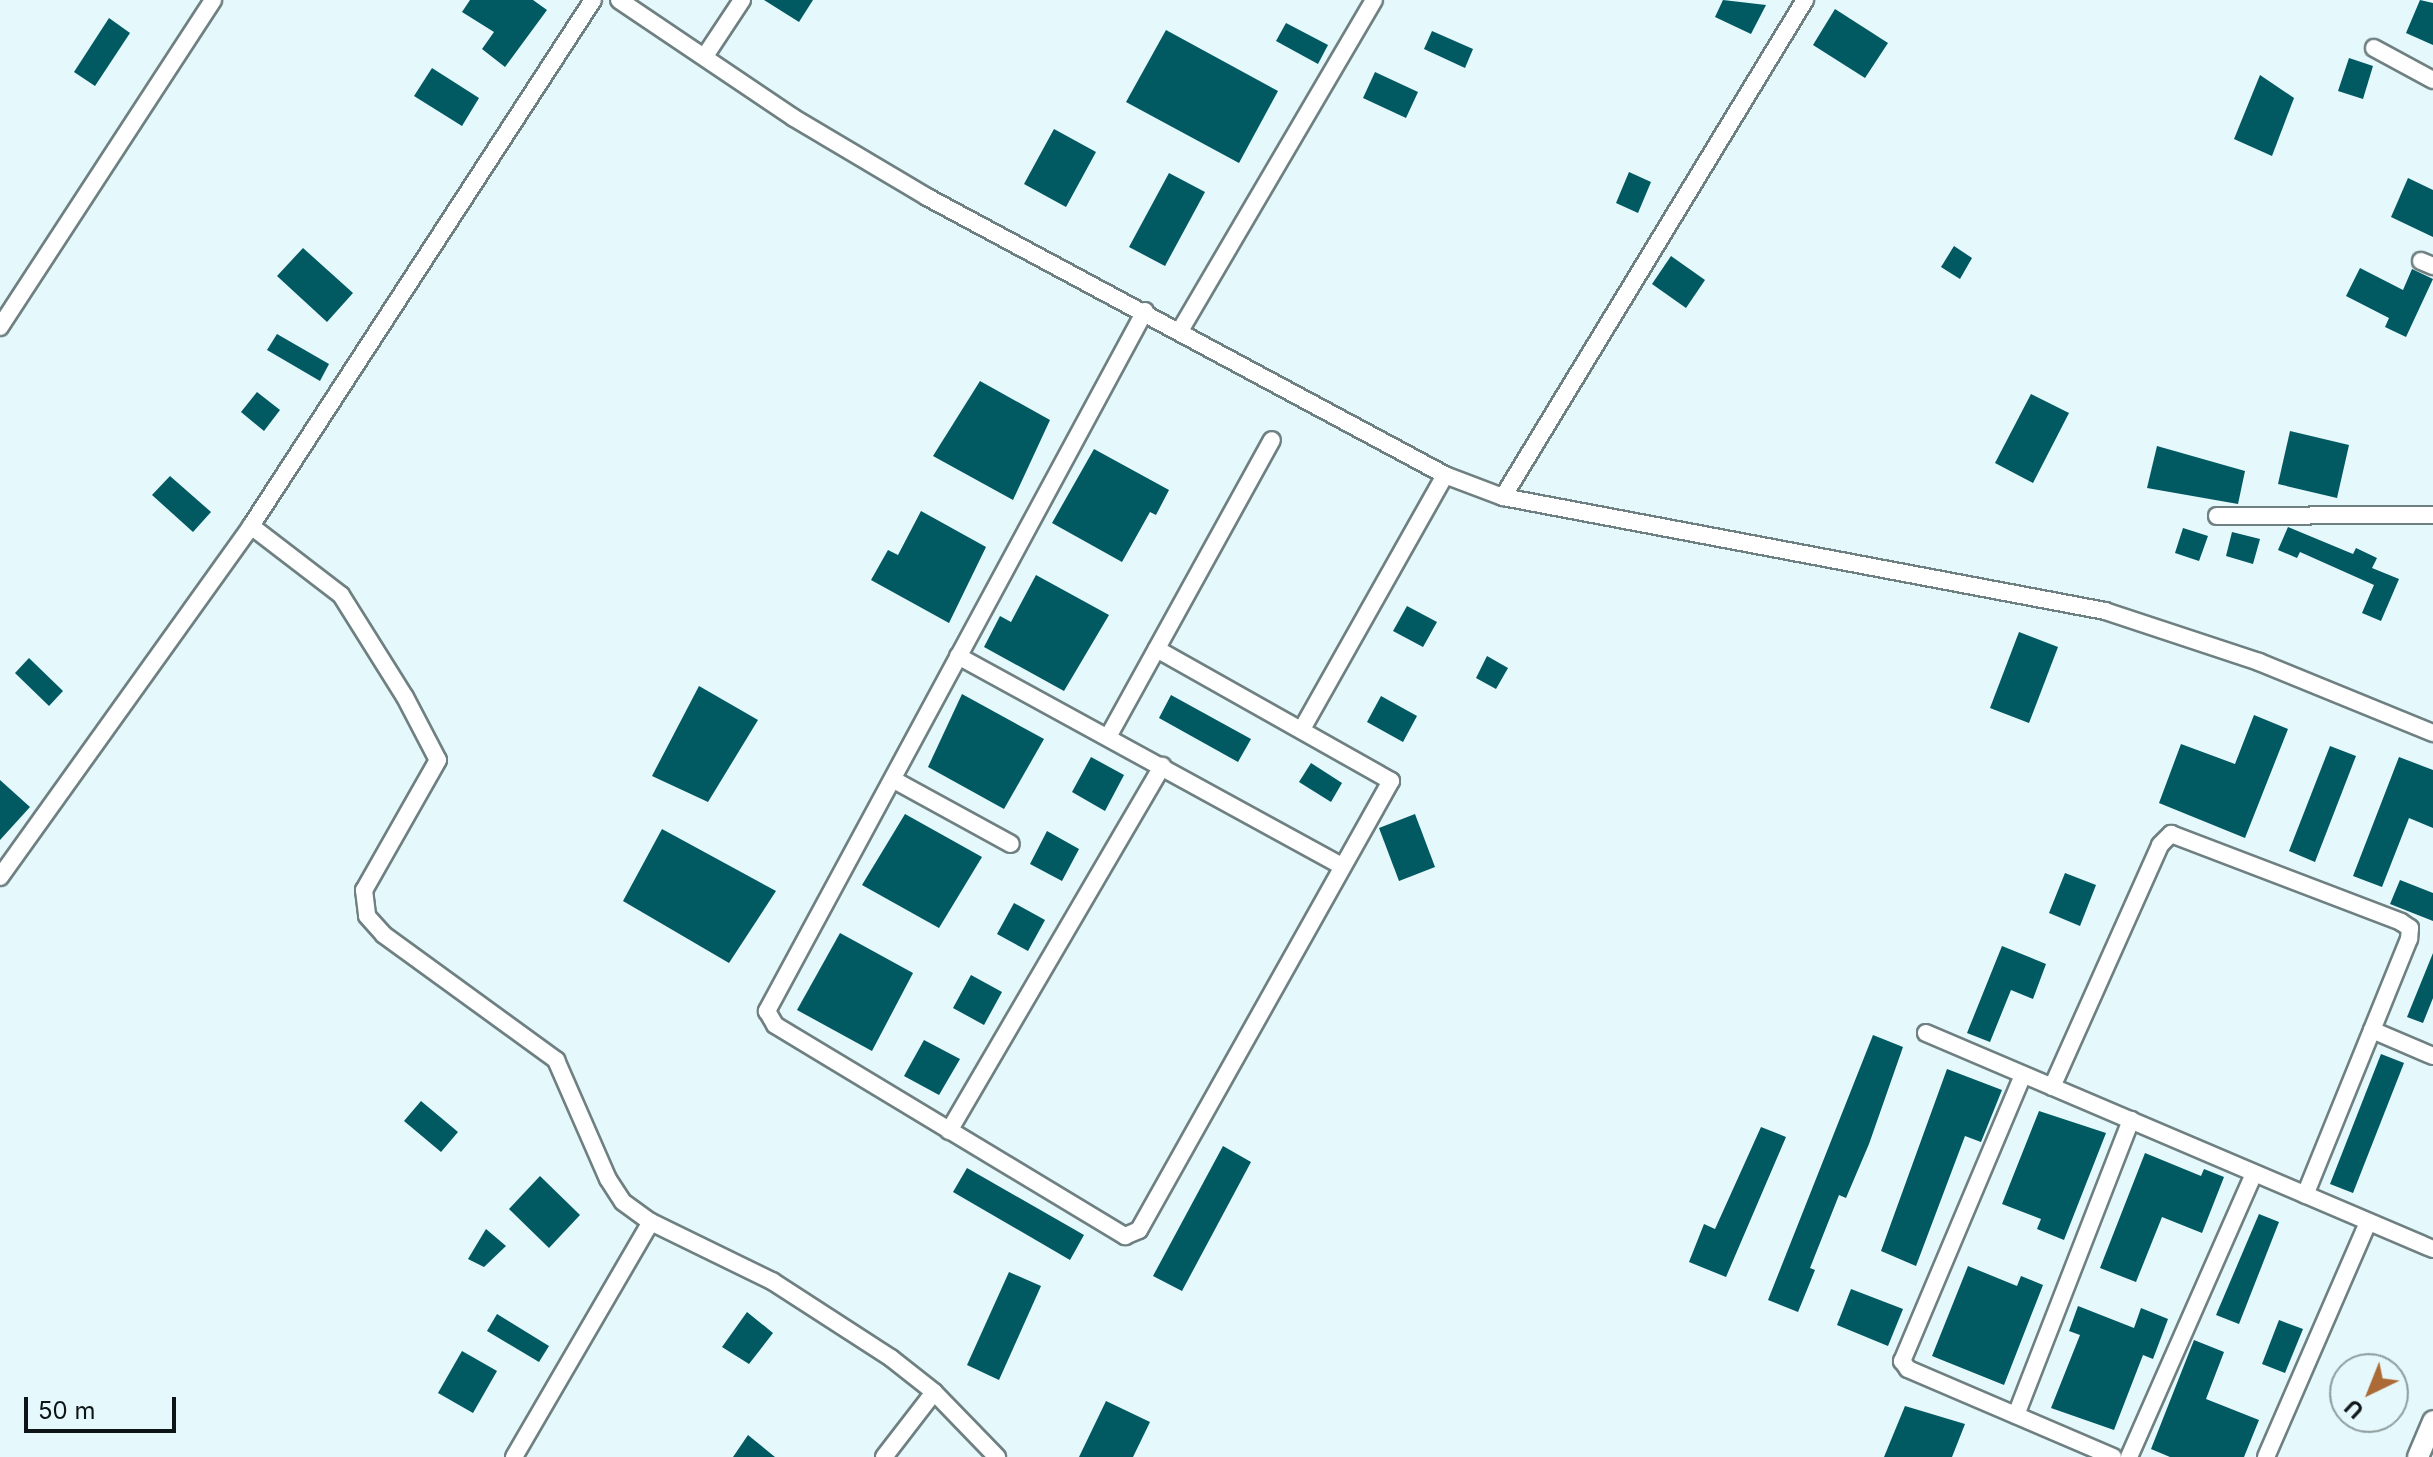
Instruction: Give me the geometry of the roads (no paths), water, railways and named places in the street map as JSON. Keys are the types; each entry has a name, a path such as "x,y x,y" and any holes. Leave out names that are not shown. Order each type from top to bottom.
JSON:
{"street":[{"path":"0,327 213,0"},
{"path":"0,877 251,526 593,0"},
{"path":"619,0 794,118 927,197 1181,329 1445,475 1503,497 2105,611 2259,662 2433,733"},
{"path":"705,56 742,0"},
{"path":"1181,329 1374,0"},
{"path":"1503,497 1805,0"},
{"path":"2374,48 2433,80"},
{"path":"1145,311 768,1015 775,1025 1120,1234 1135,1234 1391,781 1157,649"},
{"path":"1108,737 1272,440"},
{"path":"1302,729 1445,475"},
{"path":"2217,516 2433,515"},
{"path":"251,526 341,595 405,697 438,760 364,890 367,916 384,935 556,1060 608,1179 623,1202 651,1222 772,1281 934,1392 997,1457"},
{"path":"958,656 1341,866"},
{"path":"949,1131 1162,766"},
{"path":"894,780 1011,844"},
{"path":"2052,1087 2160,845 2171,834 2410,928 2305,1195"},
{"path":"2372,1030 2433,1056"},
{"path":"1926,1033 2433,1249"},
{"path":"2023,1075 1902,1361 1908,1369 2113,1457"},
{"path":"2016,1415 2131,1120"},
{"path":"2129,1457 2254,1173"},
{"path":"514,1457 651,1222"},
{"path":"2266,1457 2368,1222"},
{"path":"884,1457 934,1392"},
{"path":"2418,1457 2433,1421"}]}
